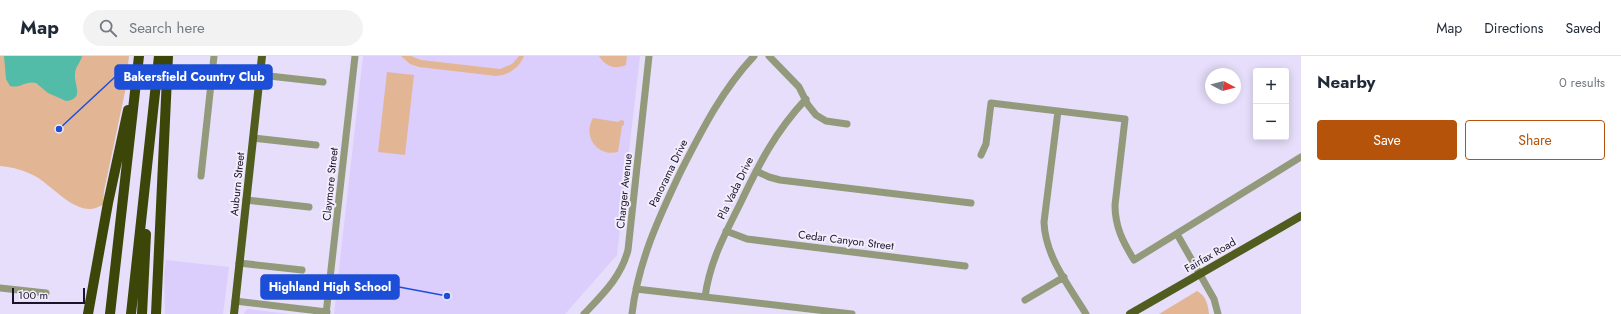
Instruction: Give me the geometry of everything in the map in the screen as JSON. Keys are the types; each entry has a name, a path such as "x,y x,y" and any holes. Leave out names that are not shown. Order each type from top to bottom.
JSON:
{"highway":[{"path":"110,314 139,56"},
{"path":"131,314 159,56"},
{"path":"156,314 168,56"},
{"path":"88,314 126,113 135,87"},
{"path":"142,314 151,122"}],"main road":[{"name":"Auburn Street","path":"234,314 262,56"},
{"name":"Fairfax Road","path":"1130,314 1301,216"}],"street":[{"path":"201,176 214,56"},
{"name":"Claymore Street","path":"327,313 355,56"},
{"name":"Charger Avenue","path":"584,314 617,277 622,268 628,250 650,56"},
{"name":"Panorama Drive","path":"632,314 636,289 646,250 654,228 698,136 728,88 754,56"},
{"path":"769,56 799,87 811,110 821,119 833,123 847,124"},
{"path":"260,75 323,82"},
{"name":"Pla Vada Drive","path":"705,297 712,262 756,171 774,137 806,99"},
{"path":"981,155 986,144 991,103 1125,119 1114,205 1118,232 1134,260 1301,157"},
{"path":"1058,111 1044,232 1048,249 1086,314"},
{"path":"253,138 316,145"},
{"path":"756,171 769,178 780,180 972,203"},
{"path":"246,200 309,207"},
{"name":"Cedar Canyon Street","path":"726,231 747,239 965,266"},
{"path":"1177,234 1214,299 1218,314"},
{"path":"240,263 302,270"},
{"path":"1025,300 1064,277"},
{"path":"0,288 46,293"},
{"path":"636,289 852,314"},
{"path":"235,301 327,313"}],"shaded area":[{"path":"0,56 129,56 125,92 104,191 103,205 94,209 76,206 35,176 18,169 0,166"},
{"path":"4,56 82,56 75,71 77,94 72,100 66,101 48,93 36,83 32,82 14,87 10,86 6,79"},
{"path":"363,56 640,56 617,255 565,314 334,314"},
{"path":"401,56 411,56 421,60 500,69 512,64 519,56 524,56 513,70 496,76 419,67 410,64"},
{"path":"599,56 627,56 626,65 614,67 607,65"},
{"path":"387,72 414,75 405,155 378,152"},
{"path":"593,118 618,122 621,120 624,121 618,152 611,153 604,151 594,144 589,132"},
{"path":"166,260 229,267 223,314 165,314 164,273"},
{"path":"1197,291 1203,295 1209,314 1159,314"},
{"path":"248,309 289,314 244,314"}],"place":[{"name":"Bakersfield Country Club","path":"59,129"},
{"name":"Highland High School","path":"447,296"}]}
